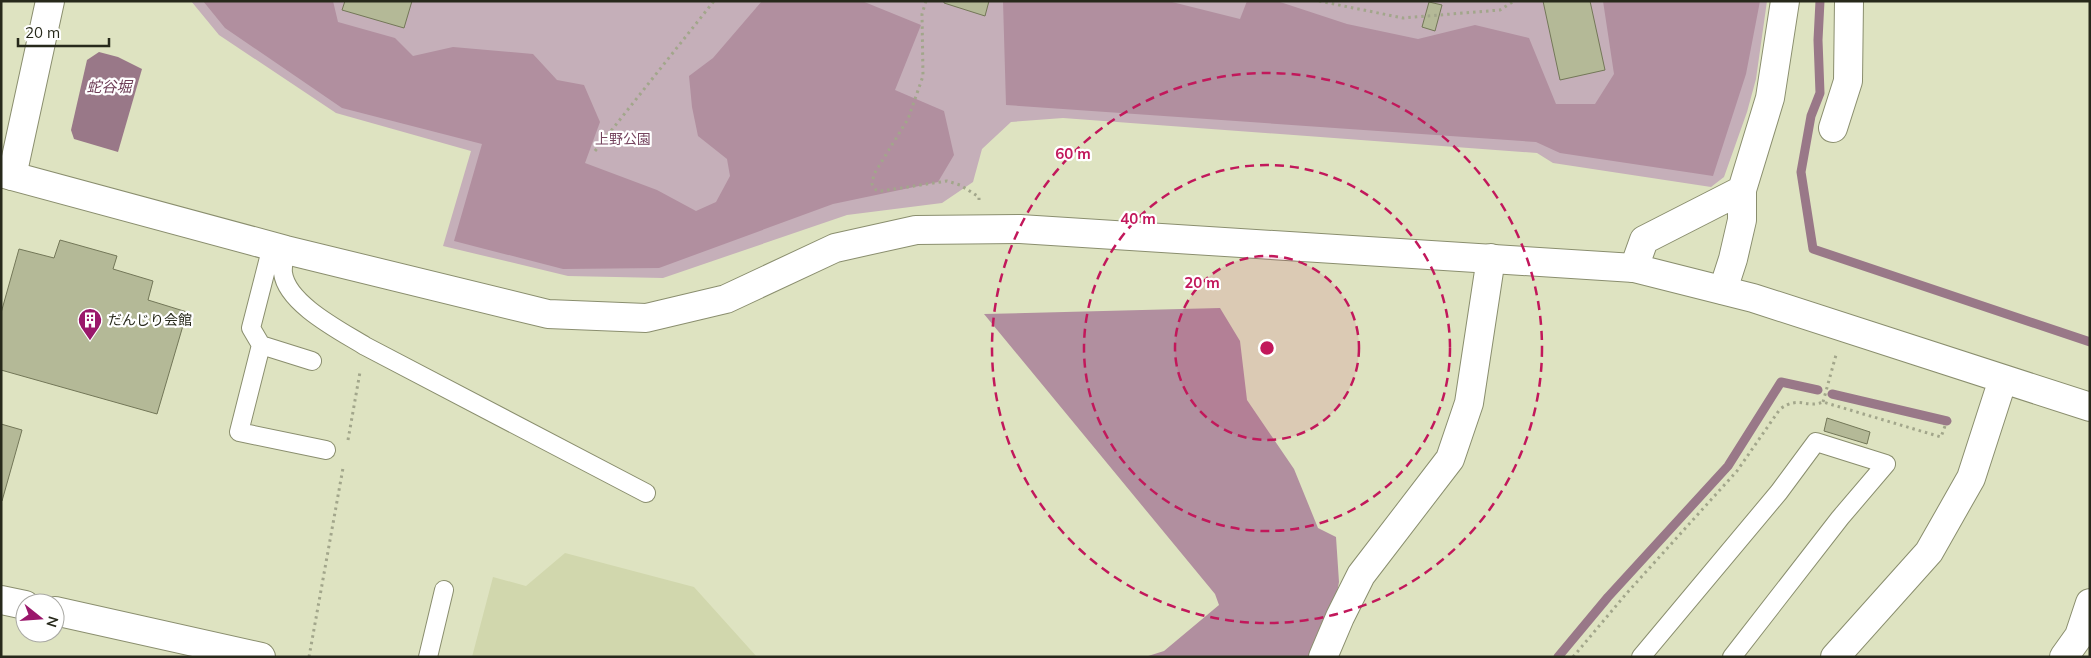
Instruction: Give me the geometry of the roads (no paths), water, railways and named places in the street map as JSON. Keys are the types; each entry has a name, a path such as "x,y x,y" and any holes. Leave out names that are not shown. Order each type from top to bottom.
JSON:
{"street":[{"path":"50,1 7,174 279,248 548,314 646,318 726,299 836,248 916,230 1020,229 1634,268 1762,301 2090,408"},
{"path":"1722,290 1733,259 1742,220 1742,190 1770,98 1786,1"},
{"path":"1833,128 1848,81 1850,1"},
{"path":"1634,268 1644,240 1742,190"},
{"path":"1323,657 1340,616 1361,575 1450,459 1469,403 1491,258"},
{"path":"1835,657 1929,552 1971,478 2003,379"},
{"path":"1,600 15,603"},
{"path":"2064,657 2079,636 2090,603"},
{"path":"65,613 262,657"}],"lane":[{"path":"279,248 251,328 261,345 312,361"},
{"path":"279,248 283,273 291,292 320,319 364,346 646,493"},
{"path":"261,345 239,432 326,450"},
{"path":"1641,657 1773,500 1816,442 1886,464 1840,518 1732,657"},
{"path":"428,657 444,590"}],"water":[{"name":"蛇谷堀","path":"99,52 118,57 142,69 118,152 74,139 71,130 87,60"}],"waterway":[{"path":"1820,1 1818,40 1820,93 1811,116 1801,172 1813,249 2090,342"},
{"path":"1558,657 1608,597 1728,466 1781,382 1818,390"},
{"path":"1832,394 1947,421"}],"place":[{"name":"だんじり会館","path":"90,341"}],"park label":[{"name":"上野公園","path":"623,139"}]}
